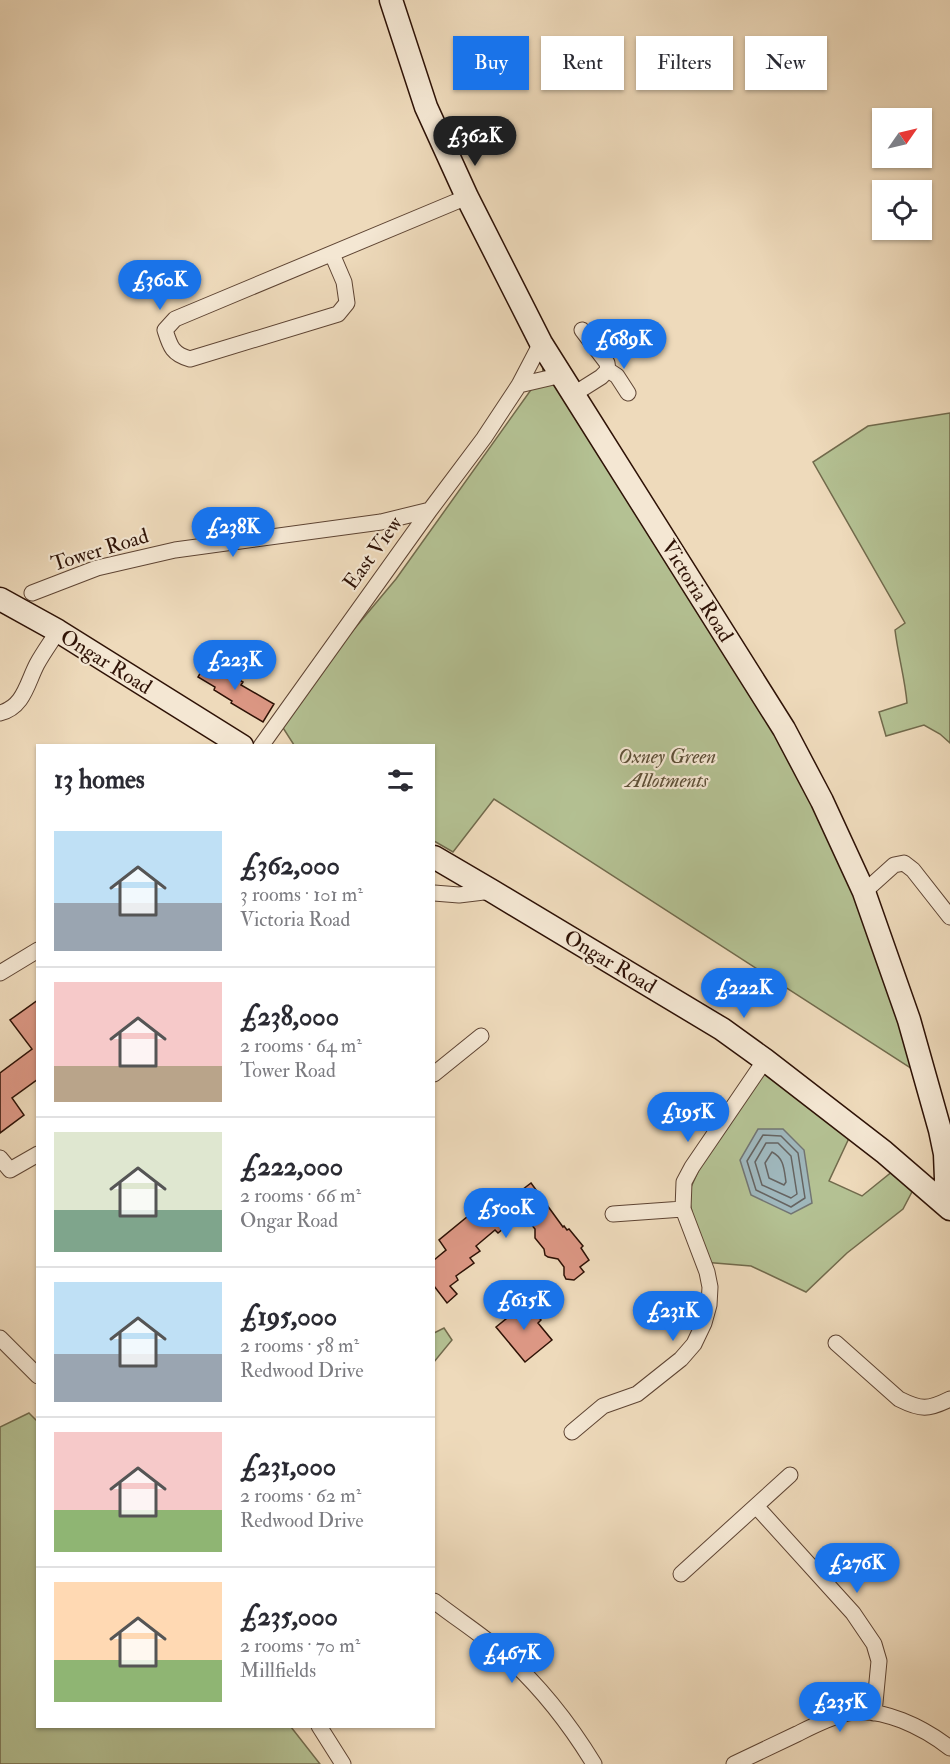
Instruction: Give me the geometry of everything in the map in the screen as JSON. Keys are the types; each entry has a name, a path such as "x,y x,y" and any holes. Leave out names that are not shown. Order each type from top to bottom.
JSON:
{"street":[{"name":"Victoria Road","path":"391,0 426,107 467,198 541,343 784,729 822,801 864,892 909,1020 940,1130 945,1154 948,1205"},
{"path":"332,254 344,282 348,303 338,314 190,359 178,356 170,345 165,330 175,319 467,198"},
{"path":"582,330 607,363 608,370 617,376 628,393"},
{"name":"East View","path":"262,744 484,438 519,385 541,343"},
{"path":"574,394 608,370"},
{"path":"519,385 561,375"},
{"name":"Tower Road","path":"32,594 97,568 175,550 381,522 430,510"},
{"name":"Ongar Road","path":"0,600 58,631 239,744"},
{"path":"0,713 12,708 24,695 37,665 58,631"},
{"name":"Ongar Road","path":"435,858 722,1029 884,1152 948,1205"},
{"path":"864,892 894,865 904,863 913,870 950,917"},
{"path":"435,893 459,895 492,891"},
{"path":"0,973 36,951"},
{"path":"435,1073 481,1036"},
{"path":"572,1432 603,1406 638,1394 681,1359 694,1344 704,1323 709,1305 710,1287 707,1272 683,1209 684,1182 765,1060"},
{"path":"0,1158 10,1170 36,1155"},
{"path":"613,1214 683,1209"},
{"path":"0,1338 36,1374"},
{"path":"836,1343 899,1399 927,1408 950,1399"},
{"path":"681,1574 790,1475"},
{"path":"756,1506 853,1613 874,1644 879,1662 874,1713"},
{"path":"435,1603 503,1653 541,1690 565,1720 594,1764"},
{"path":"734,1764 766,1757 828,1719 850,1713 874,1713 915,1726 950,1748"},
{"path":"320,1728 343,1764"}],"green space":[{"name":"Oxney Green Allotments","path":"541,343 822,801 926,1078 494,799 453,852 435,842 435,744 293,744 278,720 396,579 543,373"},
{"path":"950,413 950,743 924,725 886,736 879,712 907,703 895,630 905,623 813,462 868,426"},
{"path":"766,1066 850,1136 829,1181 862,1196 893,1171 914,1188 903,1209 847,1253 806,1292 751,1266 703,1262 688,1194 700,1167"},
{"path":"444,1328 452,1340 435,1361 435,1332"},
{"path":"29,1413 36,1420 36,1728 292,1728 320,1764 0,1764 0,1427"}],"water":[{"path":"758,1129 783,1129 804,1150 812,1203 791,1214 751,1195 740,1160"}],"building":[{"path":"209,658 226,668 224,671 243,682 241,685 274,704 263,722 231,703 232,701 214,690 215,687 198,677"},
{"path":"36,1001 36,1080 12,1098 24,1115 0,1133 0,1073 32,1049 10,1020"},
{"path":"531,1183 563,1227 569,1229 583,1246 581,1248 589,1260 580,1267 584,1272 574,1280 566,1279 564,1267 558,1259 545,1255 544,1249 535,1238 535,1229 522,1213 498,1233 495,1230 476,1246 480,1251 470,1258 474,1263 456,1276 458,1280 450,1286 457,1294 447,1303 435,1287 435,1259 446,1250 439,1240 482,1207 486,1212 493,1206 496,1210"},
{"path":"526,1302 541,1320 538,1323 552,1340 525,1362 496,1327 507,1318 504,1314 517,1303 520,1307"}]}
